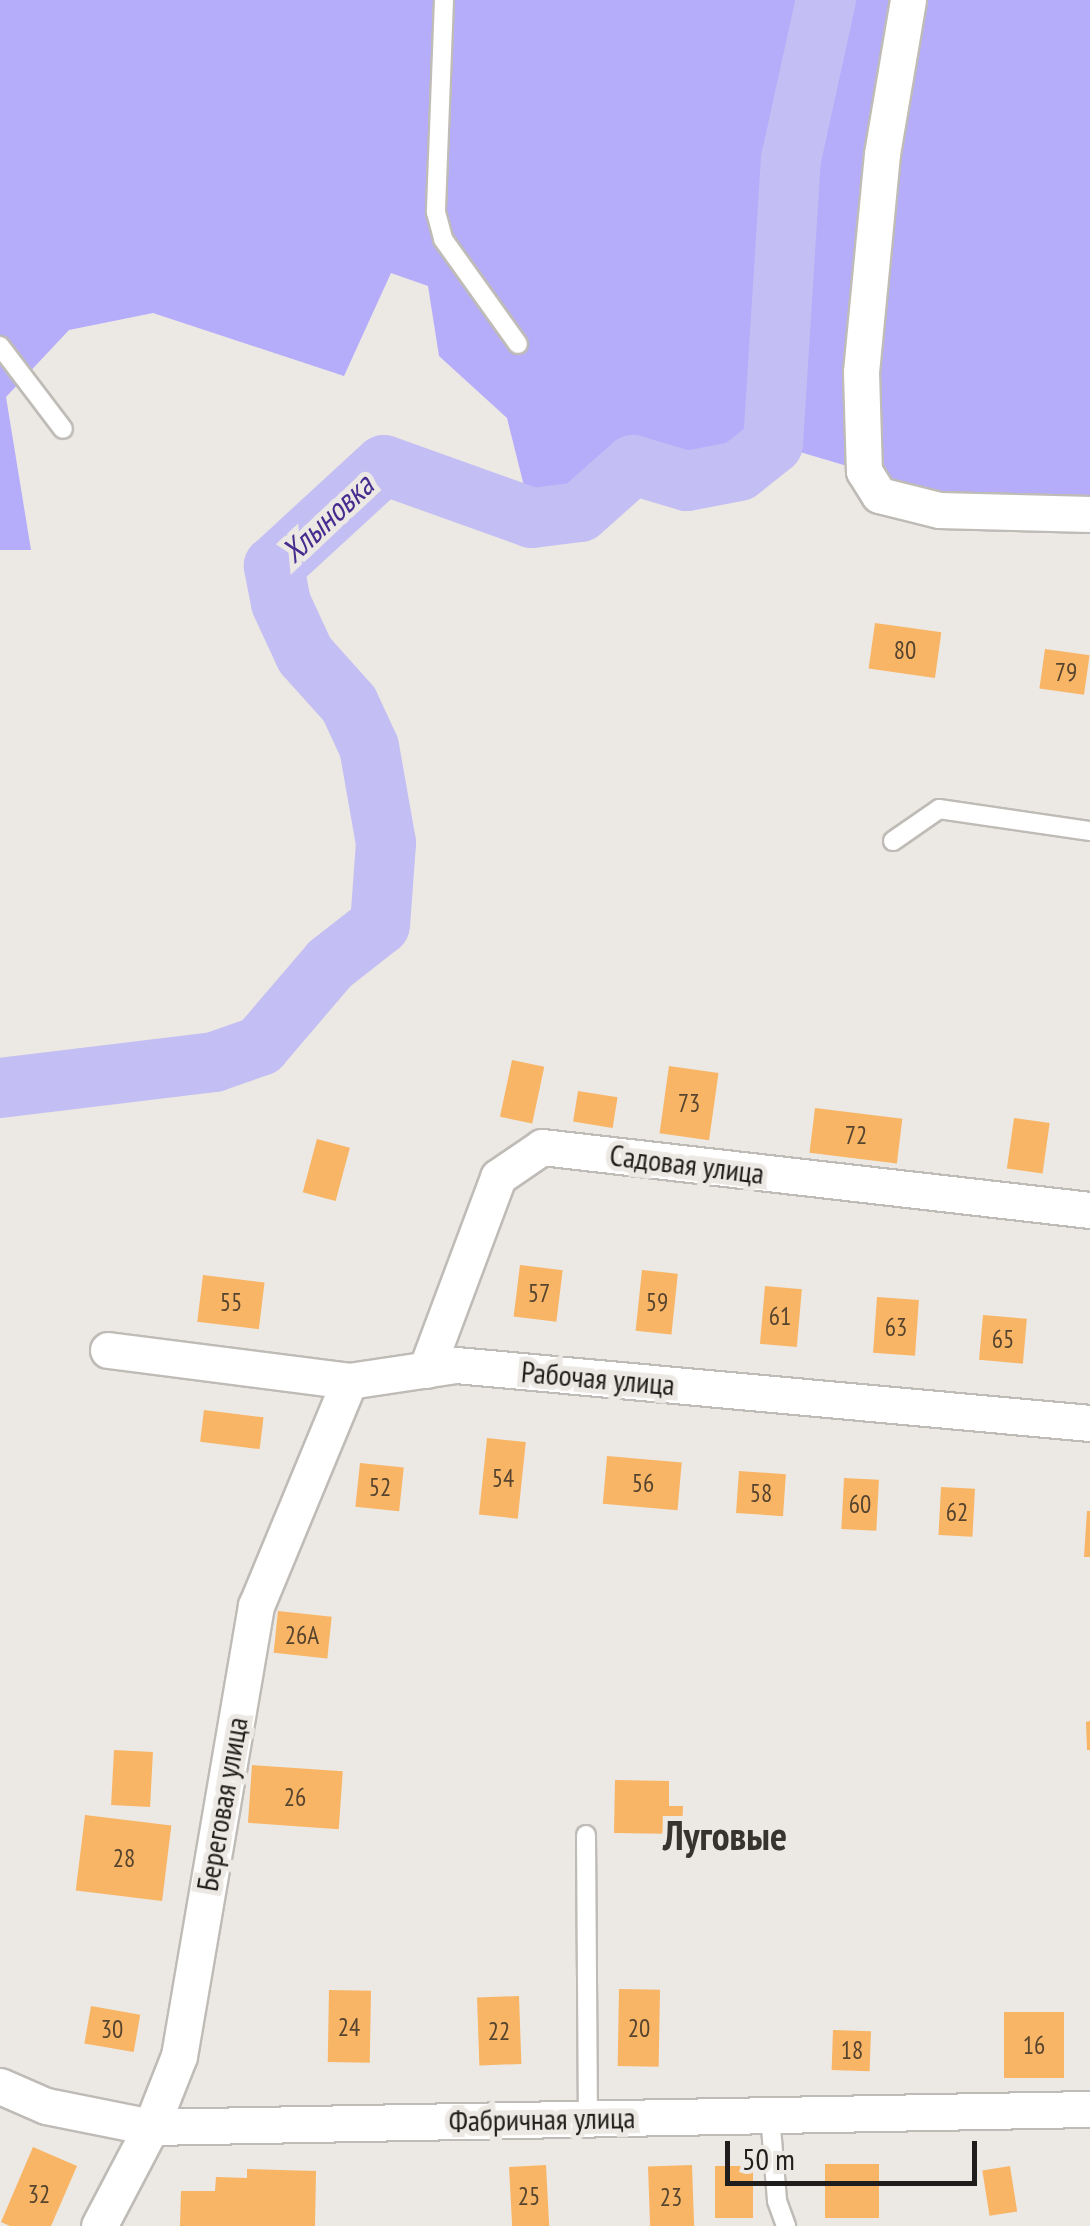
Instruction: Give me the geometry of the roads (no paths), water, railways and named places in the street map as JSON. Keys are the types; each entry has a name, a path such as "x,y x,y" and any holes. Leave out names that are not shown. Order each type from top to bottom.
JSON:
{"street":[{"path":"908,0 882,154 861,372 864,471 879,495 939,510 1090,514"},
{"name":"Садовая улица","path":"426,1370 498,1177 542,1147 1090,1210"},
{"name":"Рабочая улица","path":"108,1350 349,1381 456,1365 1090,1423"},
{"name":"Береговая улица","path":"99,2226 151,2127 178,2056 256,1606 349,1381"},
{"name":"Фабричная улица","path":"0,2086 46,2106 151,2127 1090,2109"}],"lane":[{"path":"444,0 436,212 443,239 518,344"},
{"path":"1,350 63,429"},
{"path":"893,840 940,809 1090,832"},
{"path":"586,1835 588,2118"},
{"path":"770,2115 777,2201 786,2226"}],"waterway":[{"name":"Хлыновка","path":"0,1088 214,1062 260,1046 330,964 380,925 386,843 369,747 349,704 305,655 281,603 274,566 384,465 532,518 580,512 633,465 687,481 739,471 773,444 791,159 826,0"}],"district":[{"name":"Луговые","path":"725,1835"}]}
